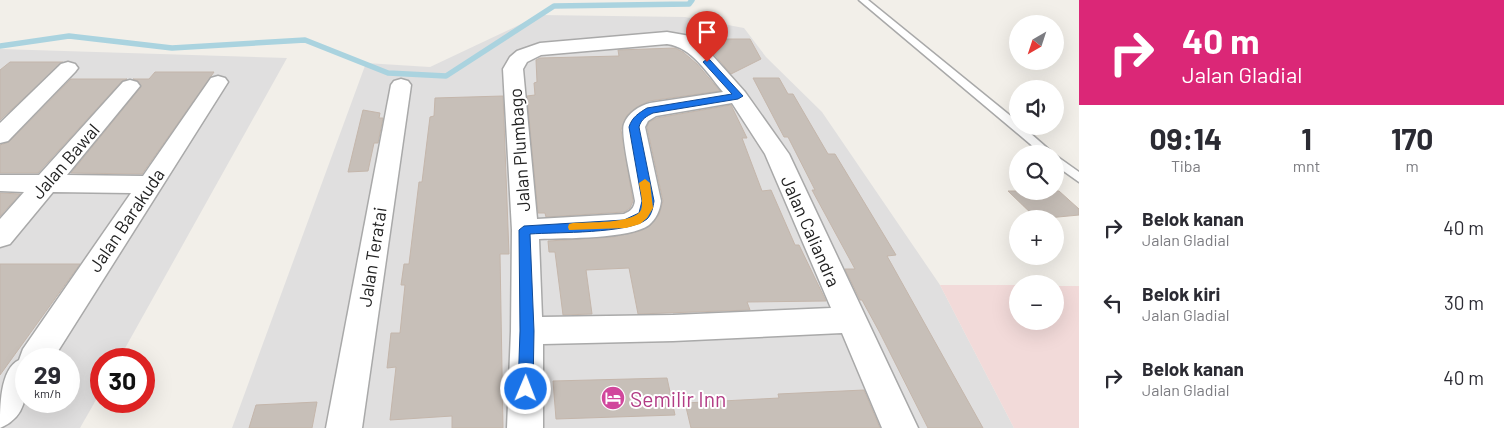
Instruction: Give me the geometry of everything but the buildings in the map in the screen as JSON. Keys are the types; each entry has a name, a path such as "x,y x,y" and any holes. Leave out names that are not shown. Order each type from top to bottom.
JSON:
{"street":[{"name":"Jalan Plumbago","path":"525,428 527,331 524,230 513,69 515,63 521,57 540,49 667,38 683,40 697,50"},
{"name":"Jalan Caliandra","path":"697,50 738,96 777,154 900,428"},
{"path":"5,126 68,68"},
{"name":"Jalan Barakuda","path":"42,348 218,82"},
{"name":"Jalan Teratai","path":"344,428 401,85"},
{"name":"Jalan Bawal","path":"0,237 130,86"},
{"path":"524,230 626,224 636,221 643,216 648,208 648,201 634,127 635,123 650,110 738,96"},
{"path":"0,183 150,185"},
{"path":"527,331 673,328 851,320"},
{"path":"0,411 15,388"}],"lane":[{"path":"863,0 1038,145"},
{"path":"1064,166 1079,178"}],"shaded area":[{"path":"540,15 685,17 744,28 766,57 822,112 940,285 1014,428 232,428 366,63 430,67"},
{"path":"0,49 287,58 125,348 90,348 90,410 80,428 0,428"},
{"path":"940,285 1009,285 1009,330 1064,330 1064,286 1079,286 1079,428 1014,428"}],"waterway":[{"path":"0,46 69,36 172,48 305,40 388,73 446,76 554,6 689,4 692,0"}],"slow traffic":[{"path":"573,227 626,224 636,221 643,216 648,208 645,183"}],"place":[{"name":"Semilir Inn","path":"613,398"}],"route":[{"path":"526,389 527,331 524,230 626,224 636,221 643,216 648,208 648,201 634,127 635,123 650,110 738,96 707,62"}]}
